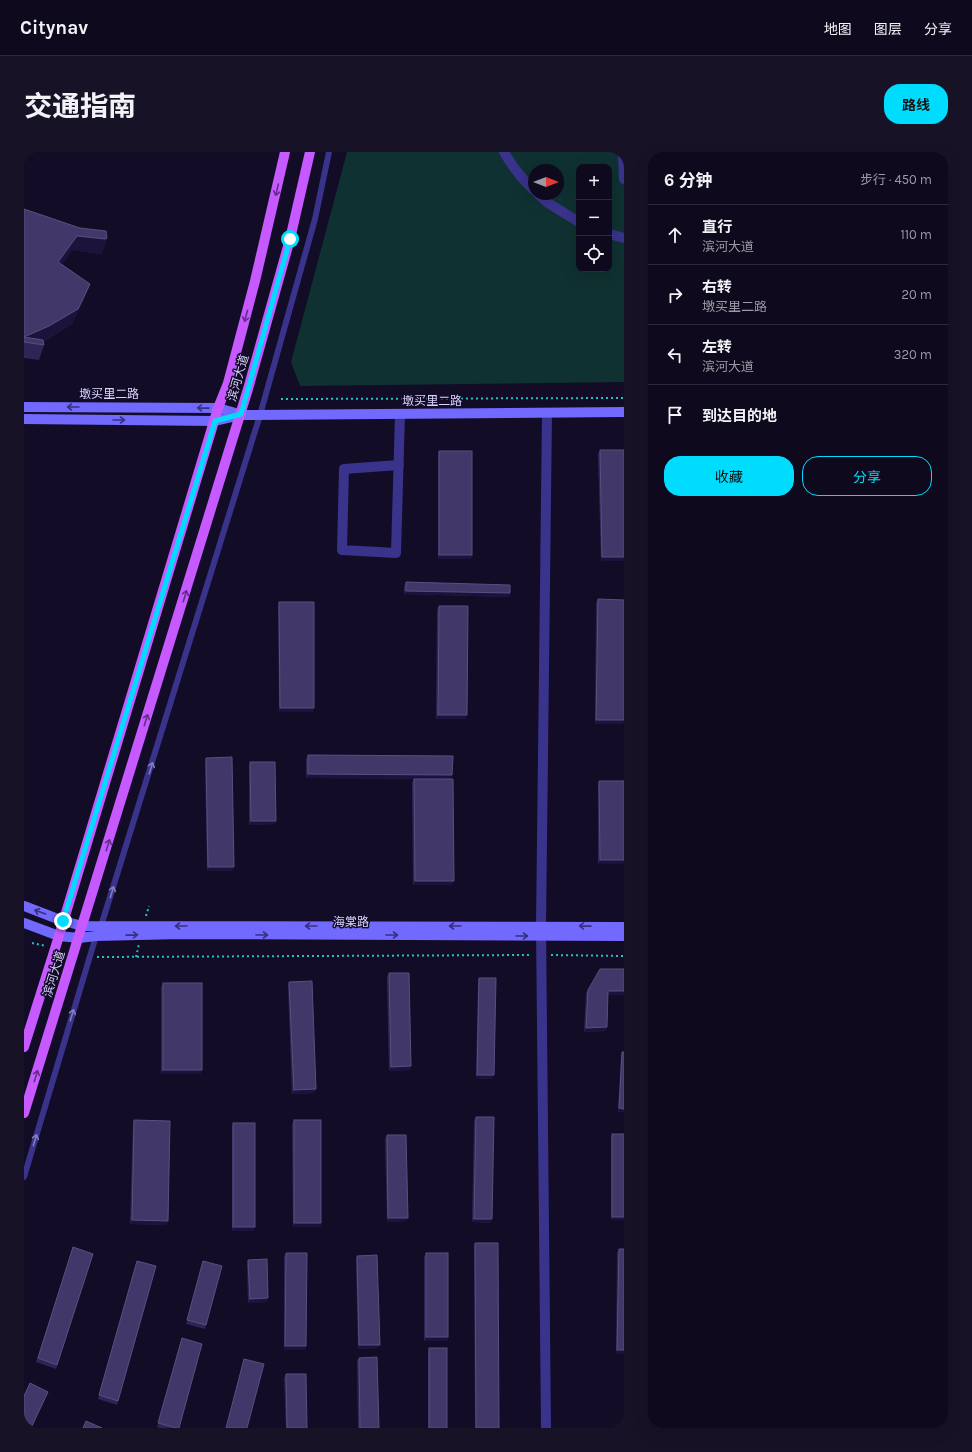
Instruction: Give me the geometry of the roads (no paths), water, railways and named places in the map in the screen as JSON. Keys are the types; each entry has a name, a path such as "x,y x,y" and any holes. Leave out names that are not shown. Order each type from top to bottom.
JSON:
{"main road":[{"name":"滨河大道","path":"24,1047 59,936 218,408 228,383 255,281 286,152"},
{"name":"滨河大道","path":"24,1113 241,414 290,239 310,152"}],"street":[{"path":"504,152 510,164 528,184"},
{"path":"624,152 624,179"},
{"path":"545,200 576,220"},
{"path":"612,235 624,238"},
{"name":"墩买里二路","path":"24,407 218,408 241,414 260,415 624,412"},
{"path":"546,1428 541,931 547,413"},
{"name":"墩买里二路","path":"24,419 215,421 241,414"},
{"path":"398,465 344,469 342,550 396,553 400,414"},
{"name":"海棠路","path":"24,906 63,921 83,926 541,931 624,936"},
{"name":"海棠路","path":"24,923 59,936 79,938 96,936 181,934 541,931 624,927"}],"lane":[{"path":"24,1177 96,936 102,926 260,415 315,219 329,152"}]}
